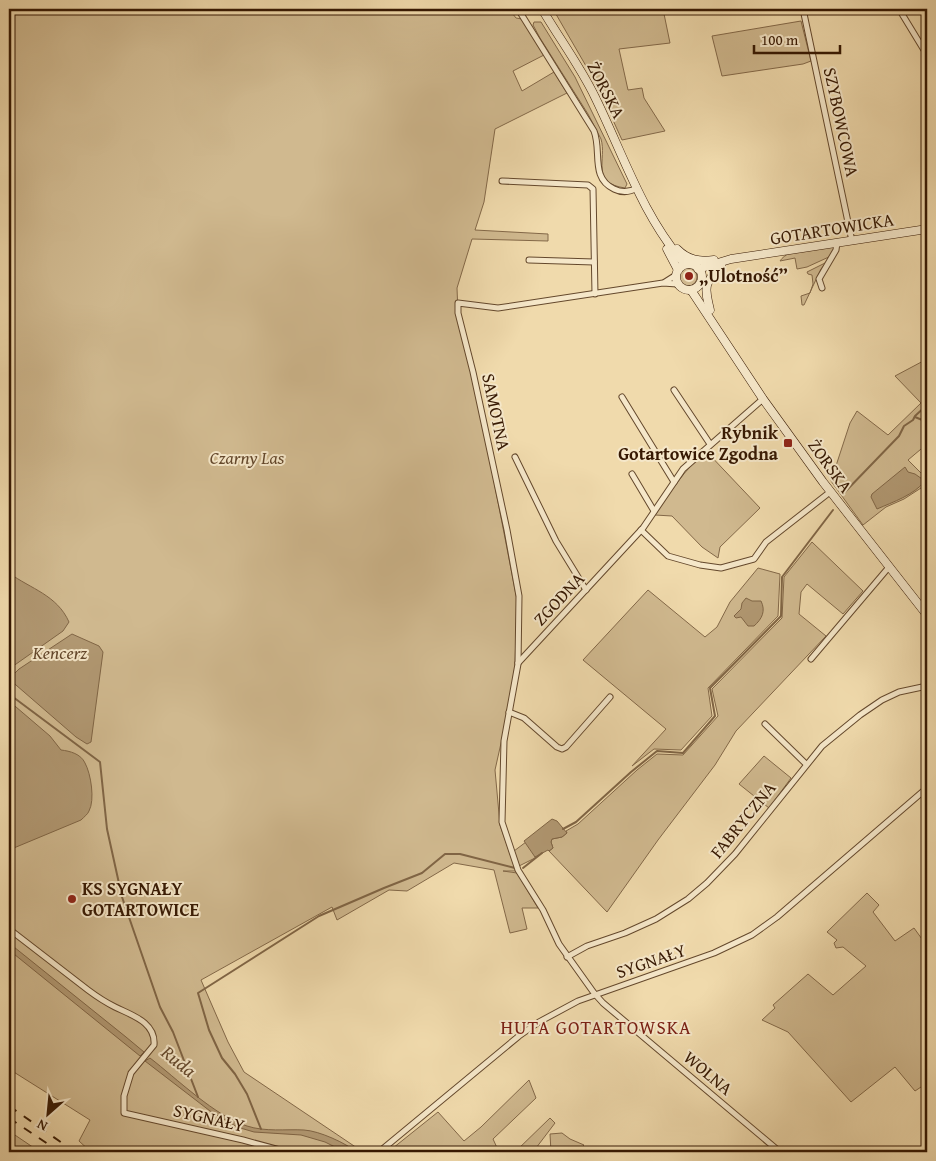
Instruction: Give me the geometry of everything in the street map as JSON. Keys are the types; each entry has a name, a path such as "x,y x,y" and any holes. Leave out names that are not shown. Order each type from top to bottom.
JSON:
{"main road":[{"name":"ŻORSKA","path":"542,9 594,94 650,213 665,239 685,264"},
{"name":"ŻORSKA","path":"650,213 677,276"},
{"name":"GOTARTOWICKA","path":"700,272 741,258 927,229"},
{"path":"665,239 684,255 693,259 722,263"},
{"path":"710,310 705,292 706,285 709,278 722,263"},
{"path":"685,264 692,265 700,272 698,286 691,290 682,288 677,276 685,264"},
{"name":"ŻORSKA","path":"698,286 717,328"},
{"name":"ŻORSKA","path":"691,290 763,400 830,492 927,615"}],"street":[{"name":"ŻORSKA","path":"518,9 594,131 598,142 598,168 602,180 612,188 620,191 631,191 638,188"},
{"name":"SZYBOWCOWA","path":"803,9 852,241"},
{"path":"899,9 927,54"},
{"path":"502,181 588,186 593,189 595,294"},
{"path":"822,288 819,279 836,250 837,243"},
{"path":"529,260 594,262"},
{"name":"SAMOTNA","path":"518,664 519,596 507,530 473,372 458,313 458,303 498,308 662,283 677,276"},
{"path":"674,390 710,444"},
{"path":"622,397 674,482"},
{"name":"ZGODNA","path":"518,664 641,530 683,469 763,400"},
{"path":"515,457 556,541 586,590"},
{"path":"632,474 654,511"},
{"path":"641,530 668,556 700,565 721,568 754,559 766,542 830,492"},
{"path":"811,659 881,575 889,568"},
{"path":"518,664 504,741 502,822 518,870 543,910 559,944 596,995"},
{"name":"FABRYCZNA","path":"568,957 587,946 625,933 656,918 680,905 695,894 735,854 822,746 882,700 900,692 927,686"},
{"path":"509,712 524,718 557,747 562,749 566,747 610,697"},
{"path":"765,724 806,764"},
{"name":"SYGNAŁY","path":"379,1152 519,1036 539,1022 578,1001 714,953 752,935 777,917 927,788"},
{"name":"SYGNAŁY","path":"9,929 100,999 144,1022 153,1034 153,1046 131,1072 128,1080 123,1103 124,1113 287,1152"},
{"name":"WOLNA","path":"596,995 780,1152"}],"green space":[{"name":"Czarny Las","path":"9,9 509,9 516,18 522,19 544,55 513,71 522,91 554,72 567,93 495,129 484,202 475,230 548,234 548,241 472,239 457,288 458,313 486,440 517,600 515,666 508,712 495,770 500,825 516,871 503,871 517,873 538,908 522,908 527,929 510,933 494,870 454,863 407,891 389,890 337,920 332,907 201,980 228,1042 244,1072 363,1152 91,1152 79,1141 90,1120 9,1069"},
{"path":"553,9 663,9 670,43 619,49 628,90 642,88 644,98 665,131 622,140 597,85"},
{"path":"801,21 811,61 803,64 722,76 712,36"},
{"path":"534,22 541,22 575,77 627,184 625,188 607,181 604,176 601,139 588,114 540,38 533,25"},
{"path":"835,248 831,256 807,267 797,269 795,258 780,261 784,256 797,251"},
{"path":"827,262 821,269 811,291 813,284 812,275 807,272"},
{"path":"688,268 694,271 697,277 694,283 688,286 682,283 679,277 682,271"},
{"path":"810,293 804,305 802,305 801,296"},
{"path":"927,359 927,444 908,460 927,479 921,488 904,499 886,507 863,525 831,481 850,423 857,411 888,435 921,403 895,376"},
{"path":"706,451 760,508 720,547 718,558 702,547 672,516 655,515 672,489"},
{"path":"812,542 863,591 843,614 807,584 801,592 799,614 826,636 736,731 715,765 658,840 607,912 549,851 553,848 552,839 562,837 567,833 566,831 578,824 657,754 683,755 718,716 712,689 782,618 784,577"},
{"path":"758,568 780,574 778,616 708,688 712,716 681,750 654,749 632,766 666,729 583,660 648,590 705,637 717,627 730,602"},
{"path":"764,756 791,778 769,808 739,784"},
{"path":"526,842 536,855 535,858 519,866 514,851"},
{"path":"867,893 879,905 873,912 895,941 914,928 927,946 927,1083 915,1091 895,1067 851,1102 788,1032 762,1020 775,1008 773,1005 808,974 833,995 866,966 843,947 836,948 834,943 837,940 827,932"},
{"path":"529,1080 536,1098 493,1139 499,1152 388,1152 438,1112 464,1141"},
{"path":"550,1118 555,1123 533,1152 515,1152"},
{"path":"9,1131 40,1152 9,1152"},
{"path":"562,1133 584,1145 577,1152 551,1152 550,1134"}],"shaded area":[{"path":"905,467 908,472 915,474 925,481 909,494 877,509 871,497 872,494"},
{"path":"9,573 51,599 58,605 69,622 63,631 9,669"},
{"path":"746,598 752,601 761,601 763,608 759,621 754,626 748,626 741,617 736,618 734,616 741,609 742,603"},
{"path":"72,634 99,646 103,652 91,742 87,744 76,737 9,679 19,669"},
{"path":"9,701 50,736 61,750 81,757 89,774 92,800 89,811 81,820 9,850"},
{"path":"552,819 557,821 567,833 562,837 552,839 553,848 535,857 524,841"},
{"path":"9,943 144,1052 140,1056 9,950"},
{"path":"150,1058 210,1106 235,1121 261,1129 304,1130 325,1135 357,1152 345,1152 325,1142 301,1135 254,1132 237,1127 210,1111 145,1061"}],"waterway":[{"path":"843,494 899,436 904,426 913,420 927,405"},
{"path":"915,417 927,422"},
{"path":"563,829 576,822 657,751 683,753 715,716 710,688 781,616 782,577 833,510"},
{"name":"Ruda","path":"9,694 100,762 107,829 122,897 160,1007 173,1032 198,1097"},
{"path":"523,868 542,853"},
{"path":"261,1129 247,1094 235,1074 222,1058 209,1030 198,993 319,916 422,873 445,854 460,854 515,868"}],"railway":[{"path":"9,1106 75,1152"},
{"path":"9,1118 60,1152"}],"place":[{"name":"„Ulotność”","path":"689,276"},
{"name":"Rybnik Gotartowice Zgodna","path":"788,443"},
{"name":"KS SYGNAŁY GOTARTOWICE","path":"72,899"}],"district":[{"name":"HUTA GOTARTOWSKA","path":"596,1027"}],"park label":[{"name":"Kencerz","path":"60,653"}]}
